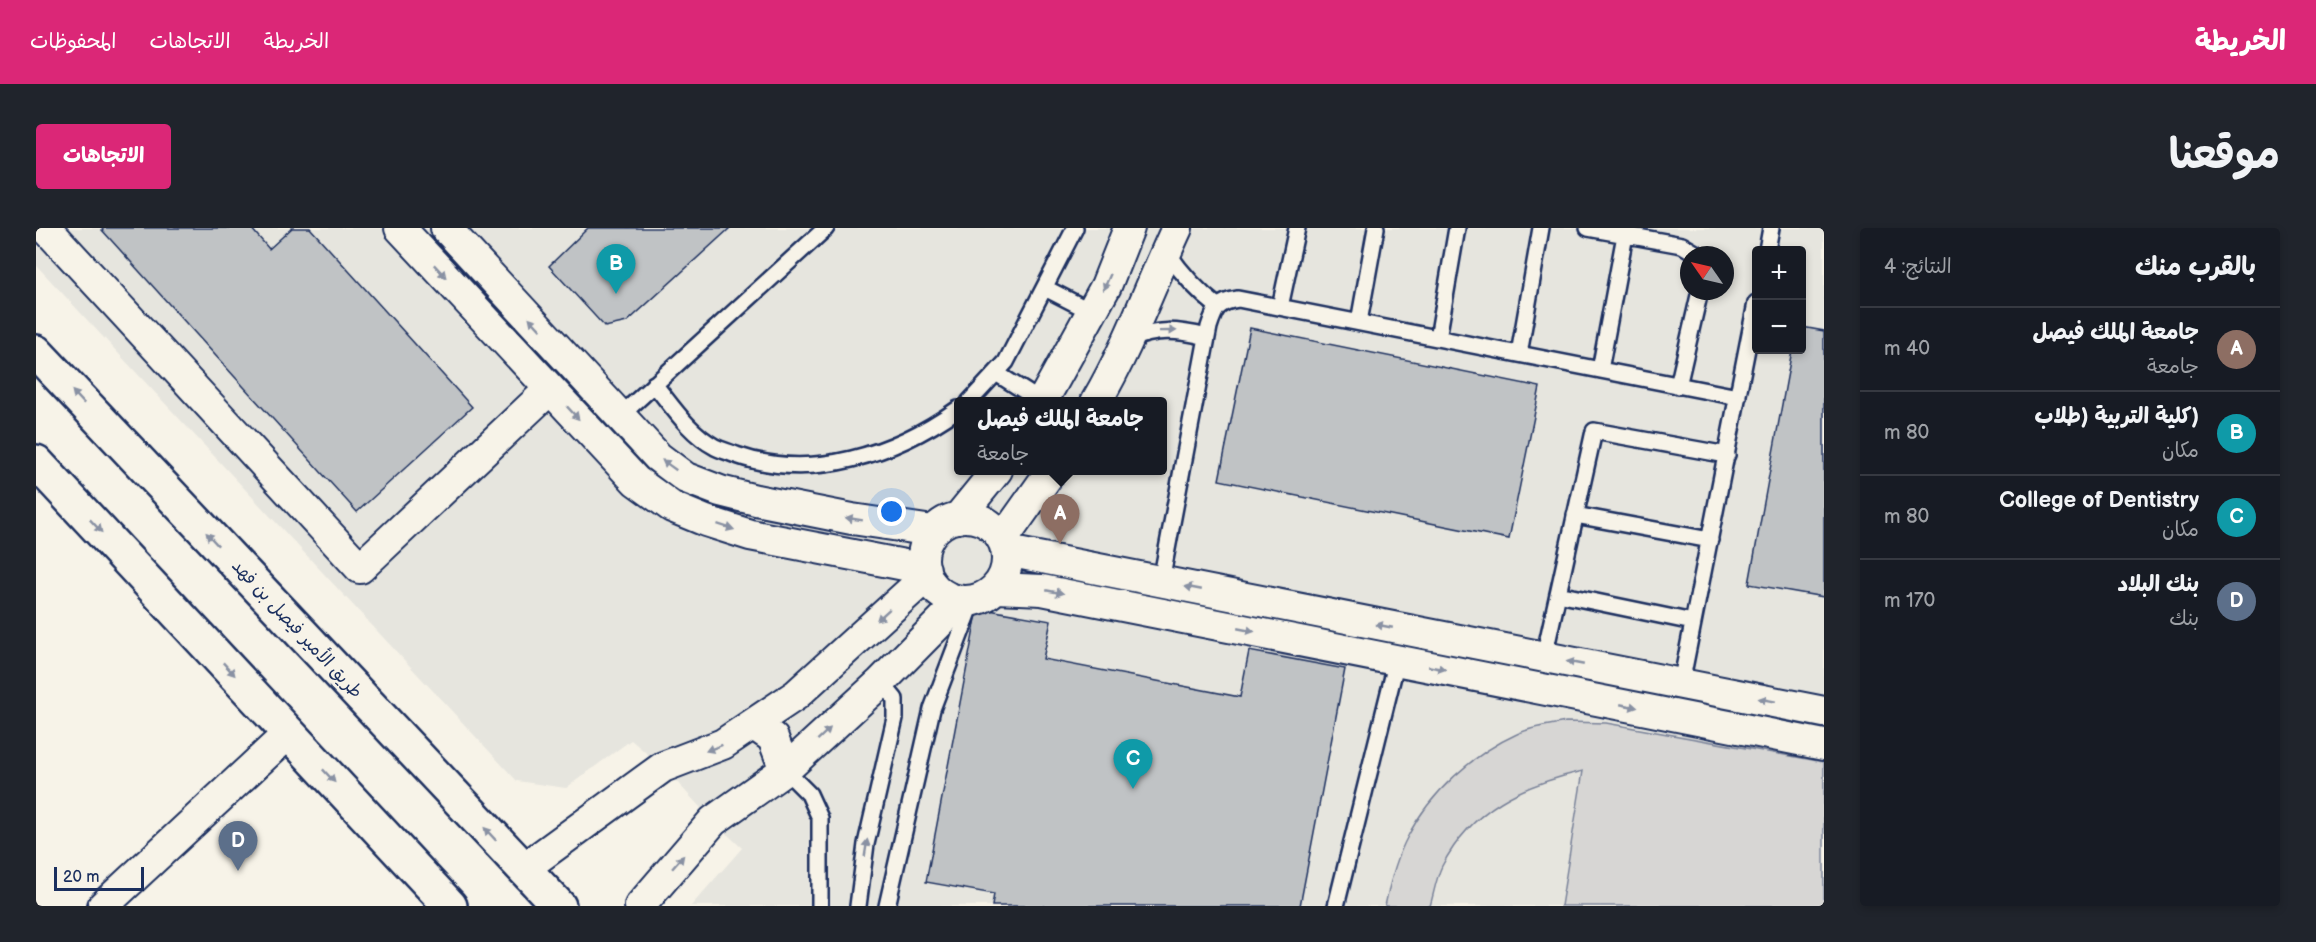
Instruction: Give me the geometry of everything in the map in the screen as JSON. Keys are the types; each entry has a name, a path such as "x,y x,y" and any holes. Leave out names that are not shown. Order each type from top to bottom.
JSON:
{"main road":[{"name":"طريق الأمير فيصل بن فهد","path":"36,352 560,906"},
{"path":"36,462 450,906"}],"street":[{"path":"400,228 636,481 672,507 750,535 926,573"},
{"path":"446,228 658,458 686,478 756,500 831,515 945,524 970,517 994,528 1005,545 1008,564 1003,578 977,597 880,682 785,770 712,821 640,906"},
{"path":"1045,397 1106,286 1129,228"},
{"path":"51,230 360,568 550,389"},
{"path":"1099,397 1129,340 1172,240"},
{"path":"993,475 926,540 923,554 926,573 936,591 946,598 1042,590 1824,745"},
{"path":"1005,545 1050,475"},
{"path":"1005,545 1161,581 1824,712"},
{"path":"523,869 663,767 723,744 796,695 926,573"},
{"path":"848,646 880,682"},
{"path":"753,724 773,738 785,770"},
{"path":"103,906 289,733"}],"lane":[{"path":"620,416 826,228"},
{"path":"974,397 1006,362 1075,228"},
{"path":"1280,307 1297,228"},
{"path":"1359,322 1376,228"},
{"path":"1438,338 1457,228"},
{"path":"1519,354 1541,228"},
{"path":"1588,228 1684,246"},
{"path":"1768,246 1771,228"},
{"path":"1600,370 1625,235"},
{"path":"1172,240 1182,274 1200,294 1218,307"},
{"path":"1045,288 1092,312"},
{"path":"1161,581 1207,337 1214,311 1224,301 1238,298 1738,398"},
{"path":"1678,386 1698,300"},
{"path":"1681,684 1752,324"},
{"path":"1129,340 1149,331 1182,331 1207,337"},
{"path":"996,374 1034,397"},
{"path":"654,384 689,427 714,447 751,460 787,465 833,464 880,451 932,427 954,412"},
{"path":"1544,657 1594,431 1726,455"},
{"path":"1575,514 1710,540"},
{"path":"1558,594 1694,622"},
{"path":"887,906 932,709 977,597"},
{"path":"1336,906 1397,660"},
{"path":"858,906 866,844 895,718 895,699 880,682"},
{"path":"785,770 809,794 820,818 820,906"}],"shaded area":[{"path":"36,228 1824,228 1824,906 691,906 742,848 713,821 663,767 631,740 566,788 517,781 36,265"},
{"path":"1566,722 1606,723 1824,762 1824,906 1561,906 1583,771 1519,792 1484,814 1454,846 1442,866 1430,906 1385,906 1394,870 1404,844 1428,805 1454,776 1484,752 1517,734 1541,726"}],"building":[{"path":"104,228 251,228 269,249 292,228 310,228 472,407 357,512 102,230"},
{"path":"588,228 730,228 627,322 605,327 549,266"},
{"path":"1250,328 1540,387 1509,539 1219,480"},
{"path":"1806,328 1824,331 1824,597 1749,584 1791,354 1806,354"},
{"path":"978,608 1051,621 1043,659 1240,697 1249,651 1345,669 1300,906 992,906 994,894 926,882"}],"place":[{"name":"(كلية التربية (طلاب","path":"616,294"},
{"name":"جامعة الملك فيصل","path":"1060,544"},
{"name":"College of Dentistry","path":"1133,789"},
{"name":"بنك البلاد","path":"238,871"}]}
